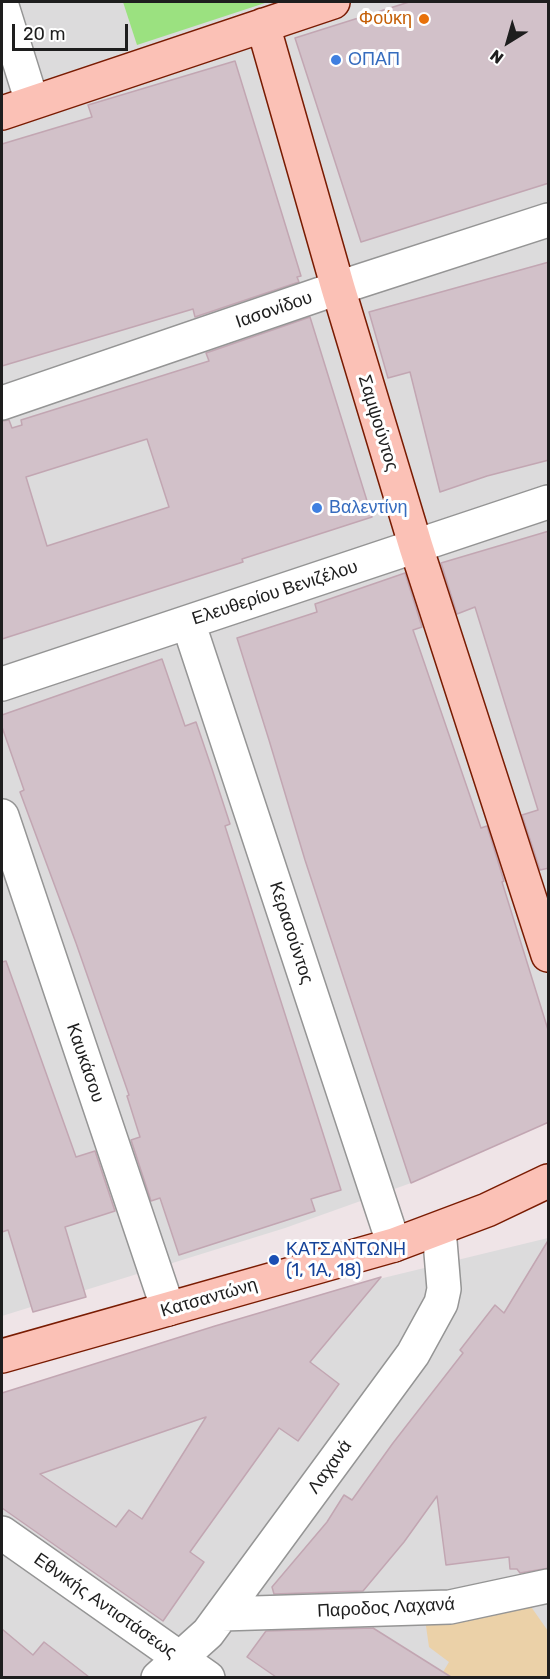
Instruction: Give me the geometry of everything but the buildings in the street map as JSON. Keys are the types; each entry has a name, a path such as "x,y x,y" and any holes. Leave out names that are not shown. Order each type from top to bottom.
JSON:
{"street":[{"path":"2,112 333,2"},
{"path":"2,6 32,102"},
{"name":"Σαμψούντος","path":"263,25 338,288 416,547 549,955"},
{"name":"Ιασoνίδου","path":"2,403 338,288 549,220"},
{"name":"Ελευθερίου Βενιζέλου","path":"2,684 549,502"},
{"name":"Κερασούντος","path":"188,622 394,1245"},
{"name":"Καυκάσου","path":"2,816 168,1309"},
{"name":"Κατσαντώνη","path":"2,1356 394,1245 487,1210 549,1181"},
{"name":"Λαχανά","path":"169,1668 208,1633 414,1354 441,1303 444,1289 439,1229"},
{"name":"Εθνικής Αντιστάσεως","path":"2,1533 169,1668 208,1677"},
{"name":"Παροδος Λαχανά","path":"222,1614 450,1607 549,1586"}],"shaded area":[{"path":"2,2 548,2 548,1121 411,1183 285,1228 2,1316"},
{"path":"548,1238 548,1677 2,1678 2,1393 346,1287"},
{"path":"527,1601 548,1631 548,1677 440,1677 449,1662 429,1647 425,1619"}],"green space":[{"path":"123,2 268,2 137,45"}],"place":[{"name":"Φούκη","path":"424,19"},
{"name":"ΟΠΑΠ","path":"336,60"},
{"name":"Βαλεντίνη","path":"317,508"},
{"name":"ΚΑΤΣΑΝΤΩΝΗ (1, 1Α, 18)","path":"274,1260"}]}
